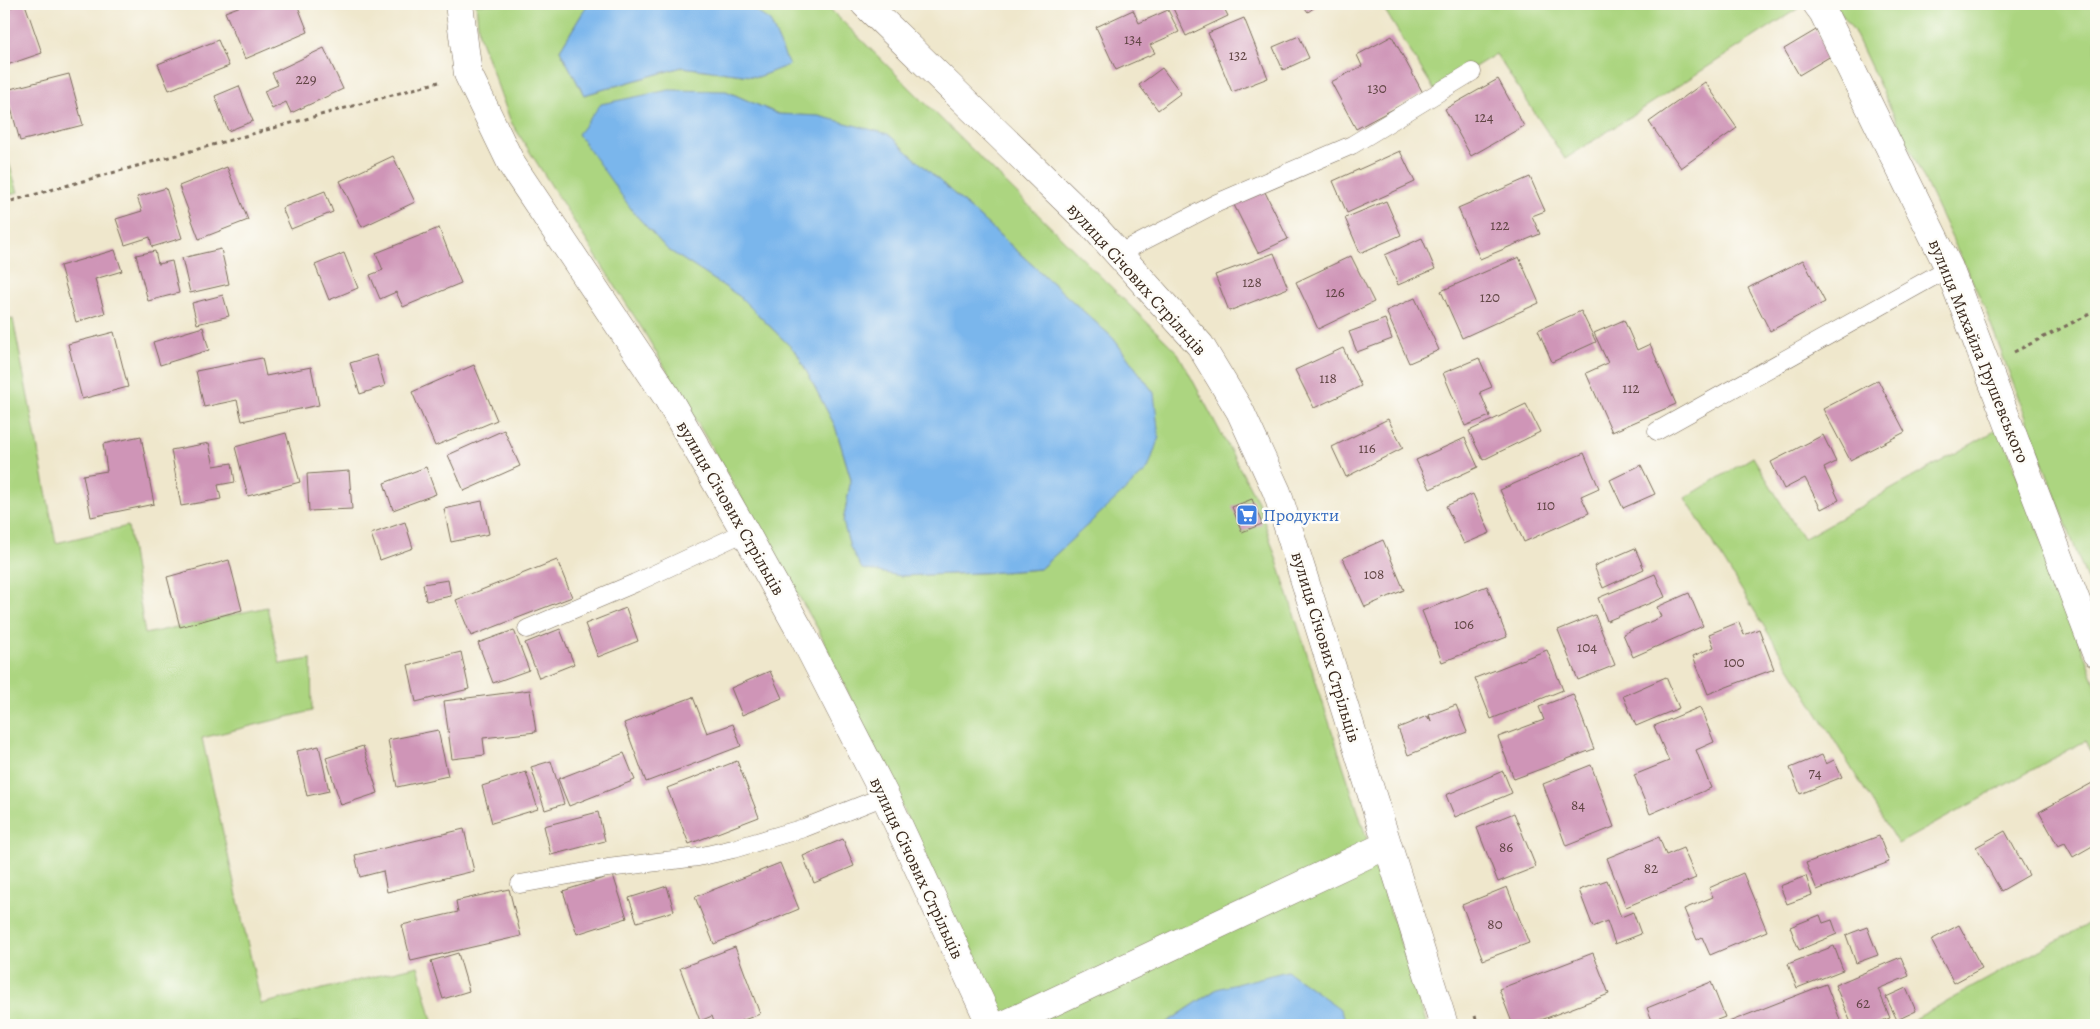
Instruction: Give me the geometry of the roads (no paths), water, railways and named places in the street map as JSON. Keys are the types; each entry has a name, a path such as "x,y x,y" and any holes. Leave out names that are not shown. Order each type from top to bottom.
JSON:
{"street":[{"name":"вулиця Січових Стрільців","path":"460,4 468,74 512,165 667,397 803,636 885,796 991,1025"},
{"name":"вулиця Січових Стрільців","path":"865,4 1096,229 1200,345 1240,411 1277,492 1444,1025"},
{"name":"вулиця Михайла Грушевського","path":"1817,4 1823,12 1949,268 2096,653"},
{"path":"1004,1025 1387,845"}],"lane":[{"path":"1118,254 1217,203 1352,145 1472,72"},
{"path":"1657,431 1949,268"},
{"path":"527,629 635,583 745,532"},
{"path":"520,884 608,868 698,857 804,828 885,796"}],"water":[{"path":"588,4 745,4 770,21 789,65 758,77 682,67 584,95 560,50"},
{"path":"669,90 726,91 778,114 819,116 888,134 1113,338 1154,393 1159,437 1148,469 1040,569 900,576 862,569 850,547 843,522 851,479 835,426 797,353 739,296 667,249 634,213 578,134 601,104"},
{"path":"1287,971 1339,1008 1349,1025 1163,1025 1217,989"}],"place":[{"name":"Продукти","path":"1247,515"}]}
